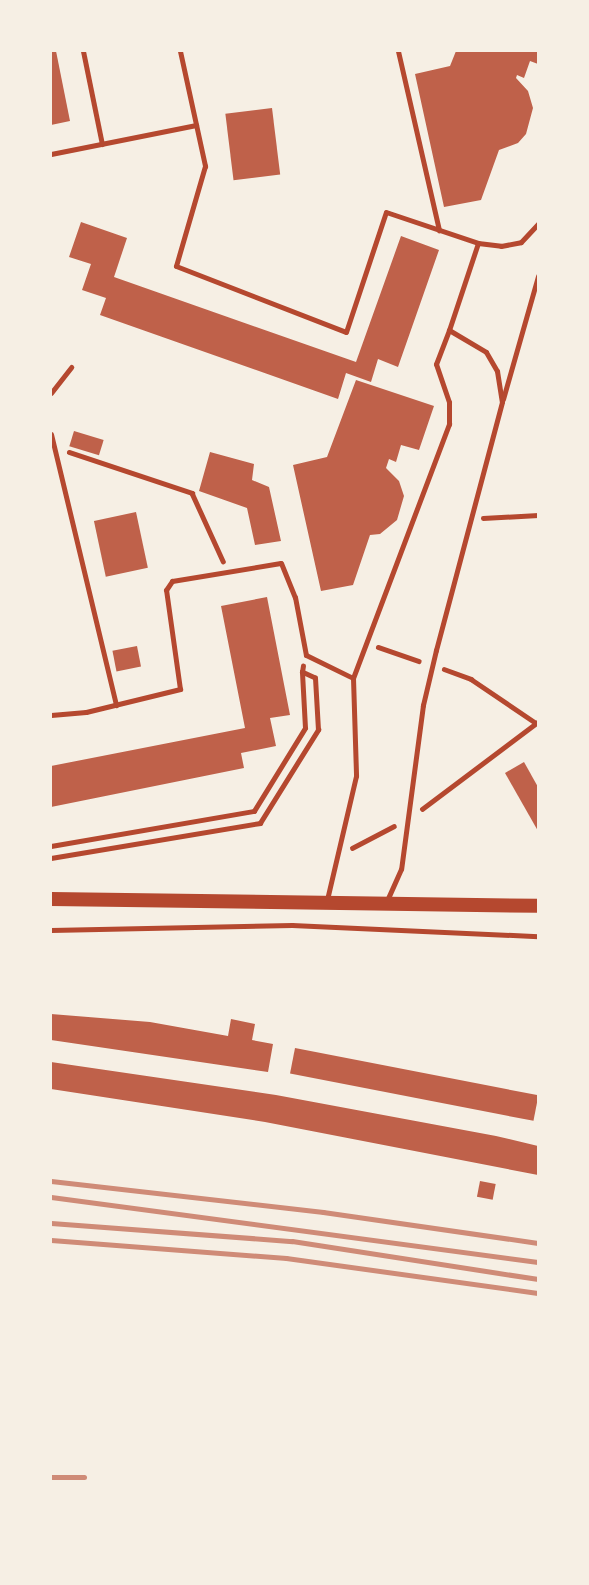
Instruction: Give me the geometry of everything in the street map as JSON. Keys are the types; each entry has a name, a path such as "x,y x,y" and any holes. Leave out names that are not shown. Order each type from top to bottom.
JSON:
{"main road":[{"path":"51,899 538,906"}],"lane":[{"path":"83,51 102,144"},
{"path":"180,51 205,166 176,267 346,332 386,212 478,243 501,246 521,242 538,224"},
{"path":"398,51 439,230"},
{"path":"51,154 196,125"},
{"path":"327,903 356,776 353,678 449,424 449,402 436,364 478,243"},
{"path":"384,905 401,869 423,705 432,665 538,276"},
{"path":"449,330 486,352 497,371 502,402"},
{"path":"51,393 71,367"},
{"path":"51,434 116,705"},
{"path":"51,715 116,705 180,689 166,590 172,581 281,564 295,597 306,655 353,678"}],"path":[{"path":"55,450 86,456 192,493 229,572"},
{"path":"472,519 538,515"},
{"path":"339,854 408,820 537,723 471,679 366,643"},
{"path":"51,846 254,811 305,728 302,672 306,655"},
{"path":"51,859 260,823 318,730 315,678 302,672"},
{"path":"51,930 292,925 538,936"}],"building":[{"path":"51,51 56,51 70,121 51,125"},
{"path":"456,51 538,51 538,64 530,61 524,78 517,75 516,78 528,91 533,108 526,134 518,143 499,150 481,200 444,207 415,74 450,66"},
{"path":"272,108 280,175 234,180 225,114"},
{"path":"81,222 127,238 114,277 356,362 401,236 439,250 398,367 378,359 371,382 346,373 338,399 100,315 106,298 82,290 91,264 69,257"},
{"path":"356,380 434,406 419,450 401,445 396,462 389,459 386,468 399,481 404,496 397,520 380,534 370,535 353,585 321,591 293,465 327,457"},
{"path":"74,431 104,440 99,455 69,446"},
{"path":"210,452 254,464 252,480 269,487 281,541 255,545 247,508 199,491"},
{"path":"136,512 148,568 106,577 94,521"},
{"path":"267,597 290,715 270,718 276,746 241,753 244,768 51,807 51,766 245,728 221,606"},
{"path":"137,646 141,667 116,671 112,651"},
{"path":"524,762 538,787 538,831 505,773"},
{"path":"51,1014 150,1022 228,1036 231,1019 255,1024 252,1040 273,1044 268,1072 51,1040"},
{"path":"295,1048 538,1095 533,1121 290,1074"},
{"path":"51,1062 276,1095 496,1136 538,1146 538,1175 265,1122 51,1089"},
{"path":"480,1181 496,1184 493,1200 477,1197"}],"railway":[{"path":"51,1181 323,1212 538,1243"},
{"path":"51,1197 538,1262"},
{"path":"51,1223 292,1241 538,1279"},
{"path":"51,1240 286,1258 538,1293"},
{"path":"51,1477 84,1477"}]}
